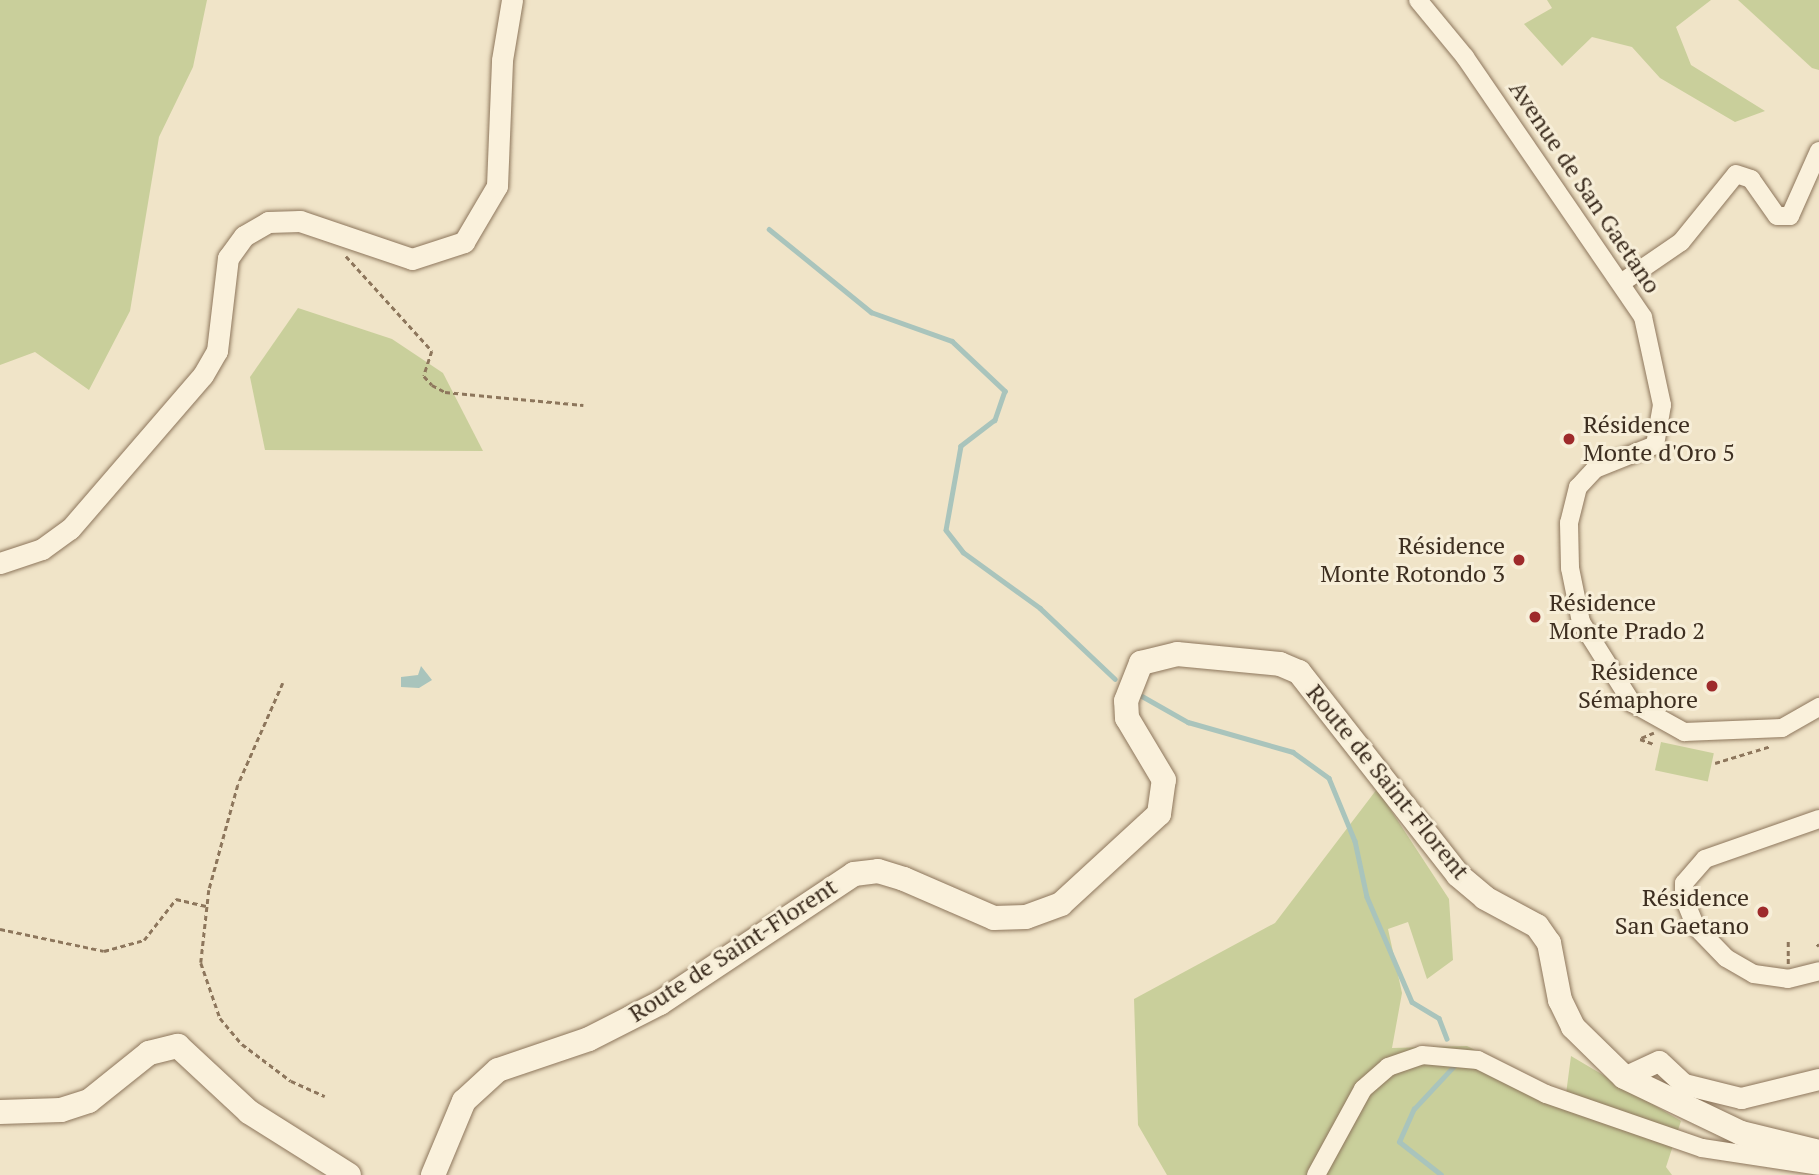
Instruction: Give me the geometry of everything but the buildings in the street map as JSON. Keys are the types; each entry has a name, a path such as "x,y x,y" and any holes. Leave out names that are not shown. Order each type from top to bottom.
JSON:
{"main road":[{"name":"Route de Saint-Florent","path":"433,1175 464,1101 498,1070 589,1039 660,1003 854,874 878,871 904,879 994,918 1026,917 1061,904 1159,814 1164,780 1127,718 1126,701 1131,675 1157,655 1280,664 1299,672 1458,875 1485,898 1537,926 1549,943 1560,1000 1573,1027 1624,1077 1741,1133 1819,1152"},
{"path":"0,1112 61,1110 89,1101 149,1053 178,1046 249,1112 349,1175"}],"street":[{"path":"0,563 42,549 70,529 203,375 218,351 228,258 244,236 268,222 300,221 412,259 445,253 471,233 497,186 502,60 512,0"},
{"name":"Avenue de San Gaetano","path":"1418,0 1624,281 1643,317 1662,405 1657,431 1654,445 1595,469 1578,487 1569,523 1570,568 1581,622 1632,703 1658,720 1703,736 1782,728 1819,707"},
{"path":"1624,281 1681,242 1736,174 1751,178 1777,216 1790,216 1819,151"},
{"path":"1819,819 1705,859 1684,883 1684,898 1696,927 1726,958 1754,974 1788,979 1819,971"},
{"path":"1316,1175 1363,1089 1388,1067 1422,1055 1478,1059 1546,1094 1702,1148 1819,1166"},
{"path":"1624,1077 1659,1061 1684,1084 1741,1098 1819,1079"}],"path":[{"path":"328,231 432,351 424,376 432,385 445,393 583,405"},
{"path":"282,683 238,785 207,906 201,963 220,1018 291,1081 325,1096"},
{"path":"1654,744 1641,736 1652,738 1658,720"},
{"path":"1715,763 1781,742 1782,728"},
{"path":"0,929 104,951 144,940 176,899 207,906"},
{"path":"1787,958 1788,940"}],"green space":[{"path":"0,0 207,0 193,67 159,137 130,311 89,390 35,352 0,365"},
{"path":"1547,0 1711,0 1676,27 1691,65 1765,111 1735,122 1660,78 1632,47 1592,37 1562,66 1524,24 1552,8"},
{"path":"1738,0 1819,0 1819,70 1812,68"},
{"path":"298,308 392,339 443,373 483,451 265,450 250,377"},
{"path":"1661,742 1714,753 1708,782 1655,770"},
{"path":"1377,789 1449,899 1453,960 1427,979 1408,922 1388,929 1402,993 1392,1048 1467,1046 1566,1094 1571,1056 1681,1121 1666,1167 1672,1175 1167,1175 1138,1125 1134,999 1275,923"}],"water":[{"path":"421,666 432,680 419,688 401,687 401,677 418,675"}],"waterway":[{"path":"769,229 871,312 952,341 1005,391 995,420 961,446 946,530 963,552 1040,608 1115,679"},
{"path":"1142,696 1188,722 1293,752 1329,778 1355,841 1367,897 1412,1002 1439,1018 1447,1039"},
{"path":"1441,1175 1399,1142 1414,1109 1454,1066"}],"place":[{"name":"Résidence Monte d'Oro 5","path":"1569,439"},
{"name":"Résidence Monte Rotondo 3","path":"1519,560"},
{"name":"Résidence Monte Prado 2","path":"1535,617"},
{"name":"Résidence Sémaphore","path":"1712,686"},
{"name":"Résidence San Gaetano","path":"1763,912"}]}
